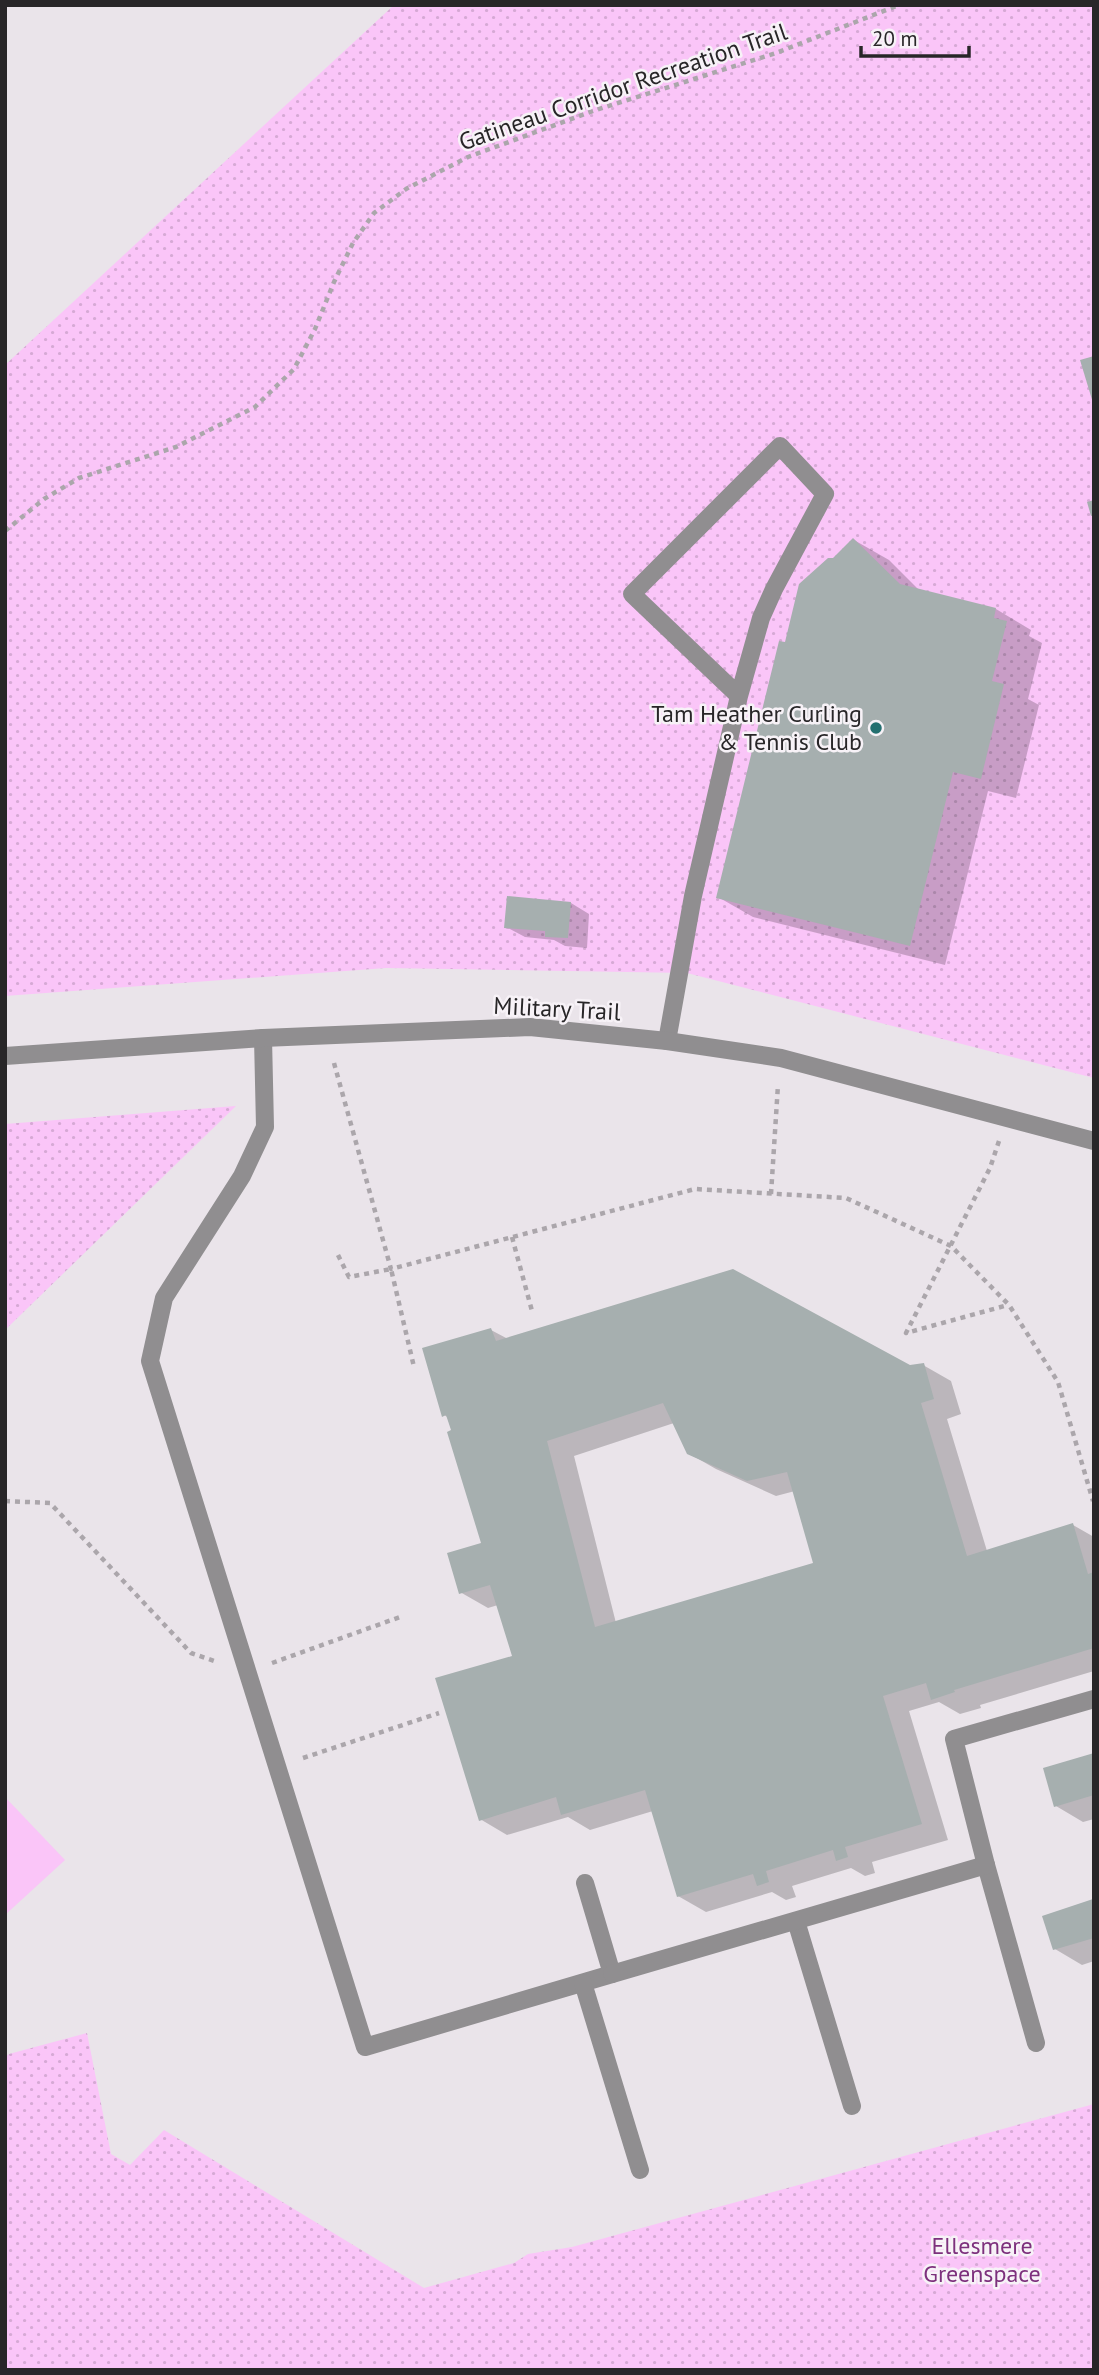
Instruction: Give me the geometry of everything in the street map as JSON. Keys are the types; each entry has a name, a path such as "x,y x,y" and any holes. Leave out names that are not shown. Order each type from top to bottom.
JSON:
{"street":[{"path":"667,1041 693,896 739,696 761,618 825,494 780,446 632,594 739,696"},
{"name":"Military Trail","path":"5,1056 263,1038 530,1027 667,1041 781,1058 1094,1141"},
{"path":"263,1038 265,1128 242,1176 164,1298 150,1360 365,2047 986,1865"},
{"path":"1036,2043 954,1739 1094,1699"},
{"path":"585,1883 612,1974"},
{"path":"796,1921 852,2106"},
{"path":"583,1983 639,2170"}],"path":[{"name":"Gatineau Corridor Recreation Trail","path":"5,531 44,499 79,478 176,447 255,407 294,369 315,329 338,272 360,233 374,213 406,189 480,153 593,111 776,52 899,5"},
{"path":"326,1035 391,1269 414,1367"},
{"path":"771,1194 777,1088"},
{"path":"1006,1118 990,1168 906,1334 1009,1304"},
{"path":"338,1255 349,1277 391,1269 695,1189 846,1198 951,1246 1009,1304 1058,1382 1093,1502"},
{"path":"512,1237 532,1311"},
{"path":"5,1502 50,1503 191,1653 248,1671 400,1617"},
{"path":"277,1766 439,1713"}],"green space":[{"path":"394,5 1094,5 1094,1078 687,973 386,968 5,996 5,365"},
{"path":"236,1106 5,1330 5,1124"},
{"path":"5,1797 65,1860 5,1915"},
{"name":"Ellesmere Greenspace","path":"87,2033 111,2154 130,2165 164,2130 424,2288 514,2263 528,2254 572,2247 1094,2104 1094,2370 5,2370 5,2057"}],"building":[{"path":"1094,356 1094,403 1093,403 1080,360"},
{"path":"1094,500 1094,515 1091,516 1087,502"},
{"name":"Tam Heather Curling & Tennis Club","path":"853,538 900,584 996,608 994,618 1007,621 992,681 1004,684 981,779 953,772 910,946 716,898 779,641 785,642 799,584 828,558 833,558"},
{"path":"507,896 571,902 568,938 545,937 545,931 504,928"},
{"path":"733,1269 910,1365 924,1363 934,1399 921,1403 967,1556 1073,1523 1088,1574 1094,1572 1094,1648 954,1690 955,1692 931,1700 926,1683 883,1696 922,1824 845,1847 848,1857 836,1861 833,1850 766,1871 769,1882 757,1886 753,1874 677,1897 645,1790 561,1815 556,1797 479,1821 435,1678 512,1656 490,1585 459,1594 447,1553 481,1543 447,1432 451,1430 446,1415 442,1417 422,1348 491,1328 496,1341","holes":["663,1403 687,1454 747,1481 787,1472 813,1563 595,1627 547,1441"]},
{"path":"1094,1753 1094,1795 1054,1807 1043,1768"},
{"path":"1093,1899 1094,1938 1053,1950 1042,1916"}],"place":[{"name":"Tam Heather Curling & Tennis Club","path":"876,728"}]}
